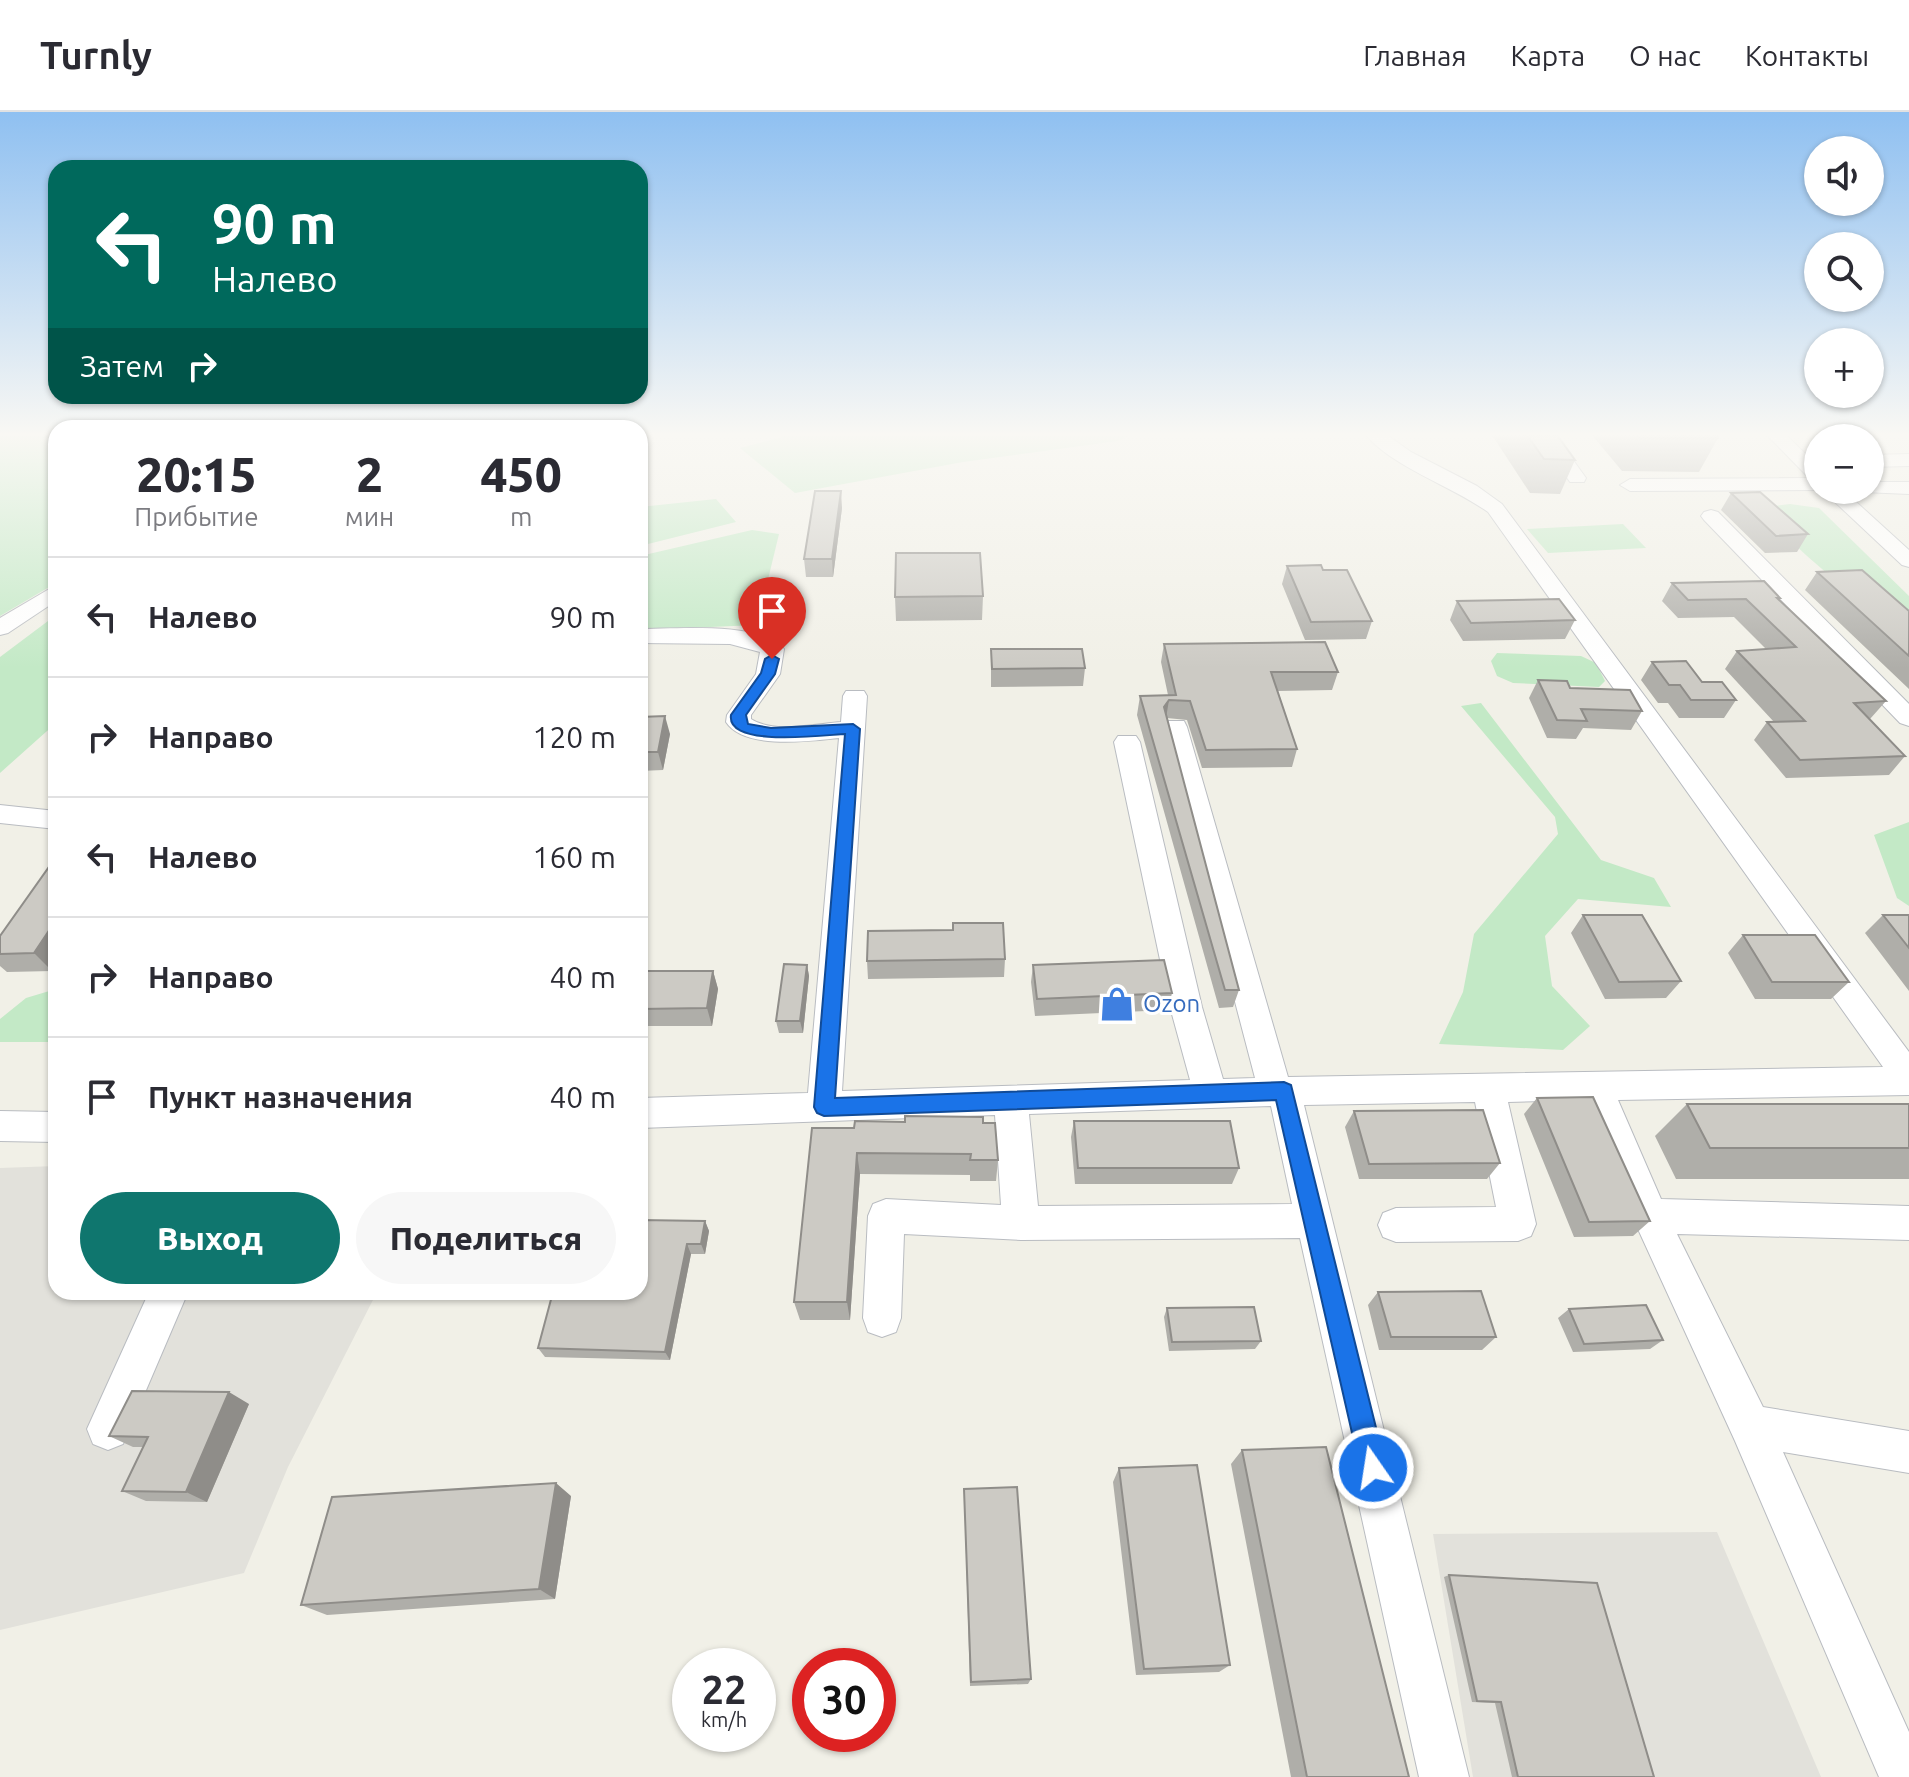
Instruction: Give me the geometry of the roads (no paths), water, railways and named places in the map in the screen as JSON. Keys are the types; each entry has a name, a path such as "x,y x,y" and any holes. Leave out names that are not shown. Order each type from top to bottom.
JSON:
{"street":[{"path":"1498,513 1909,1080"},
{"path":"1857,513 1909,561"},
{"path":"1711,516 1909,718"},
{"path":"0,628 48,596"},
{"path":"648,636 747,639 768,645 772,649 768,674 739,715 738,722 743,728 771,733 853,729"},
{"path":"824,1107 855,696"},
{"path":"1175,727 1316,1221 1444,1777"},
{"path":"1127,742 1186,1007 1211,1094"},
{"path":"2,814 48,819"},
{"path":"648,1113 1280,1091 1909,1080"},
{"path":"1595,1085 1650,1216 1750,1426 1904,1777"},
{"path":"1396,1225 1518,1224 1488,1086"},
{"path":"1011,1101 1021,1223"},
{"path":"0,1126 48,1127"},
{"path":"882,1318 886,1216 1021,1223 1316,1221"},
{"path":"1650,1216 1909,1223"},
{"path":"108,1429 165,1300"},
{"path":"1750,1426 1909,1452"}],"place":[{"name":"Ozon","path":"1117,1004"}]}
